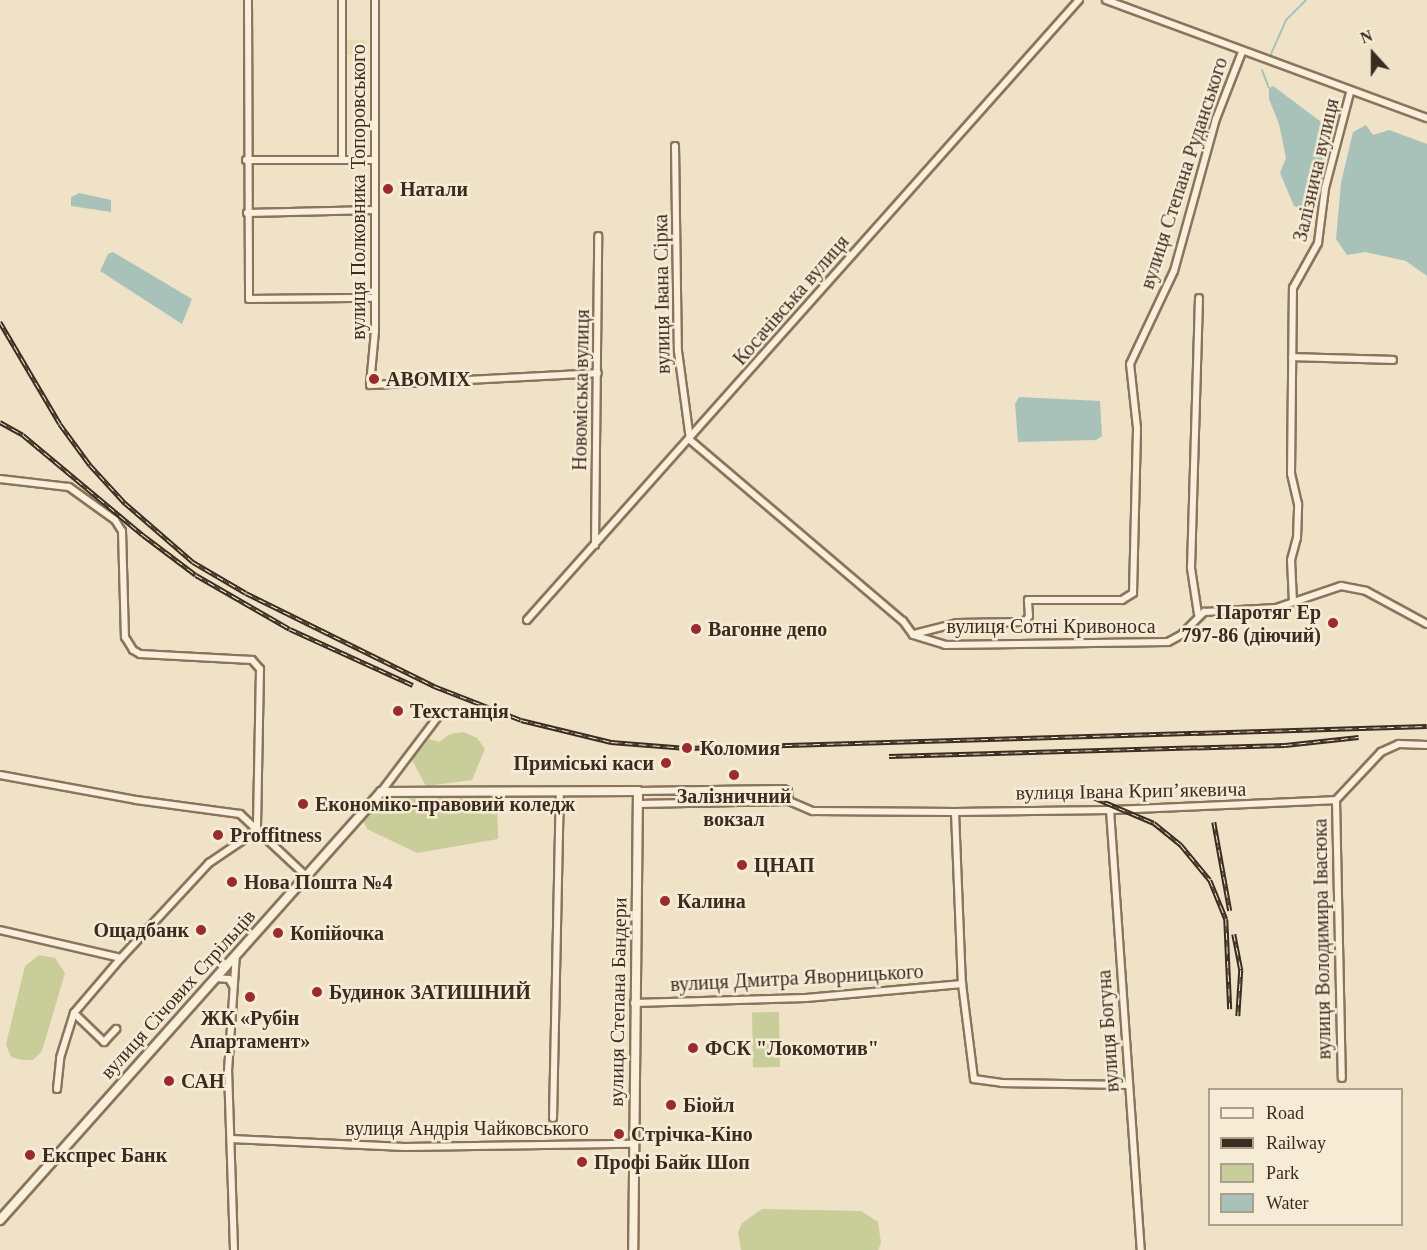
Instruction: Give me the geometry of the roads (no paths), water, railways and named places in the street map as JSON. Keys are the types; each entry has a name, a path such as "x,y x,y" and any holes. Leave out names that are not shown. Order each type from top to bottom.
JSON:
{"street":[{"path":"248,0 246,160 249,298 375,298"},
{"path":"342,0 342,159"},
{"name":"вулиця Полковника Топоровського","path":"375,0 375,298 370,385 598,373"},
{"name":"Косачівська вулиця","path":"527,620 690,440 1079,0"},
{"path":"1106,0 1350,93 1427,118"},
{"name":"вулиця Степана Руданського","path":"913,634 957,623 1025,622 1029,616 1028,600 1122,600 1133,593 1137,428 1130,364 1176,265 1216,119 1242,52"},
{"name":"Залізнича вулиця","path":"1293,602 1291,561 1297,538 1298,504 1291,474 1293,288 1318,243 1325,188 1350,93"},
{"name":"вулиця Івана Сірка","path":"675,146 678,361 690,440"},
{"path":"246,160 375,160"},
{"path":"247,213 375,210"},
{"name":"Новоміська вулиця","path":"595,545 598,236"},
{"path":"1198,298 1191,568 1197,614 1270,609 1350,586 1427,624"},
{"path":"1292,357 1393,360"},
{"path":"690,440 903,621 913,634"},
{"path":"0,479 69,487 115,520 122,531 125,637 133,650 140,654 252,660 260,669 257,826 246,838 209,863 121,958 74,1013 60,1058 57,1089"},
{"name":"вулиця Сотні Кривоноса","path":"913,634 954,646 1161,642 1181,635 1197,614"},
{"name":"вулиця Січових Стрільців","path":"0,1220 381,792 440,714"},
{"path":"1336,800 1381,752 1399,744 1427,746"},
{"path":"0,775 136,800 238,813 257,826 305,875"},
{"path":"381,792 783,789 788,791 789,801 638,804"},
{"name":"вулиця Степана Бандери","path":"633,1250 632,1144 638,791"},
{"path":"553,1118 560,792"},
{"name":"вулиця Івана Крипʼякевича","path":"789,801 813,811 955,812 1110,810 1336,800"},
{"name":"вулиця Володимира Івасюка","path":"1336,800 1342,1078"},
{"name":"вулиця Богуна","path":"1110,810 1141,1250"},
{"path":"955,812 962,984 974,1079 1002,1083 1128,1085"},
{"path":"0,930 121,958"},
{"path":"234,1250 228,1071 236,955"},
{"path":"213,979 226,978 233,987"},
{"name":"вулиця Дмитра Яворницького","path":"634,1003 806,998 962,984"},
{"path":"74,1013 104,1042 116,1029"},
{"name":"вулиця Андрія Чайковського","path":"231,1139 405,1147 632,1144"}],"water":[{"path":"1273,86 1328,127 1323,177 1314,208 1307,211 1294,206 1280,173 1286,158 1279,124 1269,99 1269,88"},
{"path":"1366,125 1373,135 1389,130 1427,144 1427,276 1406,261 1365,252 1347,255 1336,239 1341,183 1353,132"},
{"path":"79,193 111,200 111,212 71,206 71,197"},
{"path":"113,252 192,299 182,324 100,271 108,254"},
{"path":"1019,397 1100,401 1102,436 1096,440 1018,442 1015,404"}],"waterway":[{"path":"1271,54 1286,20 1306,0"},
{"path":"1262,70 1269,88"}],"railway":[{"path":"0,322 60,424 90,465 125,503 193,562 246,593 434,686 521,720 611,742 687,748 1427,726"},
{"path":"0,422 23,435 143,535 196,575 290,629 413,685"},
{"path":"889,756 1285,745 1359,737"},
{"path":"1093,797 1154,823 1181,845 1210,880 1226,919 1230,1009"},
{"path":"1214,822 1230,911"},
{"path":"1234,934 1241,970 1238,1016"}],"place":[{"name":"Натали","path":"388,189"},
{"name":"ABOMIX","path":"374,379"},
{"name":"Паротяг Ер 797-86 (діючий)","path":"1333,623"},
{"name":"Вагонне депо","path":"696,629"},
{"name":"Техстанція","path":"398,711"},
{"name":"Коломия","path":"687,748"},
{"name":"Приміські каси","path":"666,763"},
{"name":"Залізничний вокзал","path":"734,775"},
{"name":"Економіко-правовий коледж","path":"303,804"},
{"name":"Proffitness","path":"218,835"},
{"name":"ЦНАП","path":"742,865"},
{"name":"Нова Пошта №4","path":"232,882"},
{"name":"Калина","path":"665,901"},
{"name":"Ощадбанк","path":"201,930"},
{"name":"Копійочка","path":"278,933"},
{"name":"Будинок ЗАТИШНИЙ","path":"317,992"},
{"name":"ЖК «Рубін Апартамент»","path":"250,997"},
{"name":"ФСК \"Локомотив\"","path":"693,1048"},
{"name":"САН","path":"169,1081"},
{"name":"Біойл","path":"671,1105"},
{"name":"Стрічка-Кіно","path":"619,1134"},
{"name":"Експрес Банк","path":"30,1155"},
{"name":"Профі Байк Шоп","path":"582,1162"}]}
